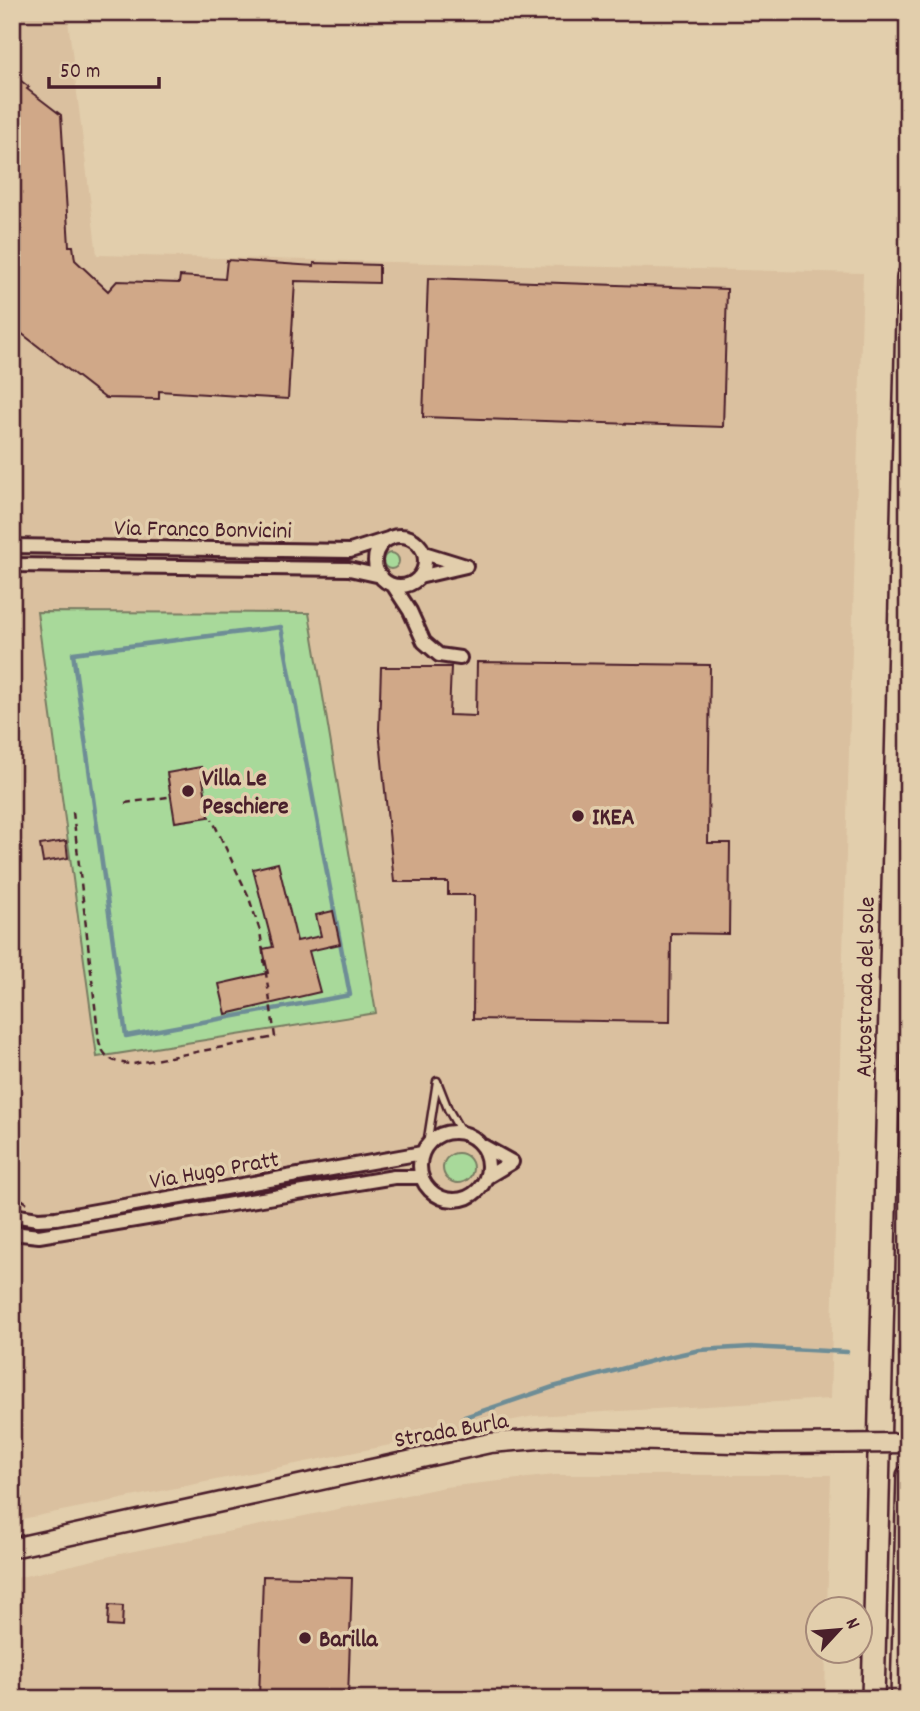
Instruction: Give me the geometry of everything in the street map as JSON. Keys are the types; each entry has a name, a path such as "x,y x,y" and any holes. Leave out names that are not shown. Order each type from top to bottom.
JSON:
{"highway":[{"name":"Autostrada del Sole","path":"873,1699 908,276"},
{"path":"902,1699 908,1476"}],"main road":[{"name":"Strada Burla","path":"12,1548 490,1443 550,1438 771,1444 908,1443"}],"street":[{"path":"381,576 377,569 376,555 384,542 391,538 407,537 420,545 425,566 417,579 410,611"},
{"name":"Via Franco Bonvicini","path":"12,546 350,551 391,538"},
{"path":"393,585 408,585 417,579 466,566 424,553"},
{"name":"Via Franco Bonvicini","path":"12,565 349,569 381,576 393,585 431,650 439,655 460,658"},
{"path":"461,1132 476,1139 482,1146 487,1155 487,1177 481,1188 472,1196 452,1201 433,1194 420,1169 425,1149 442,1134 461,1132"},
{"path":"482,1146 512,1162 487,1177"},
{"name":"Via Hugo Pratt","path":"12,1215 38,1219 56,1217 425,1149"},
{"name":"Via Hugo Pratt","path":"12,1233 40,1237 394,1177 422,1177"}],"lane":[{"path":"425,1149 437,1081 461,1132"}],"path":[{"path":"125,803 168,797"},
{"path":"73,812 99,1041 107,1058 117,1063 134,1064 275,1037 260,931 248,895 212,819"}],"shaded area":[{"path":"12,12 67,12 97,255 863,273 830,1399 534,1416 12,1521"},
{"name":"Barilla","path":"555,1475 831,1475 827,1596 804,1596 804,1666 826,1666 825,1699 12,1699 12,1579 445,1487"}],"green space":[{"path":"388,553 394,553 399,561 397,567 388,569 383,564 383,558"},
{"path":"37,612 309,613 376,1013 97,1057"},
{"path":"458,1153 464,1154 472,1162 472,1174 464,1182 458,1183 452,1182 444,1174 443,1168 444,1162 452,1154"}],"building":[{"path":"12,74 61,115 69,246 73,246 75,260 108,291 117,281 179,283 180,276 225,279 227,260 314,266 314,263 379,265 379,283 295,281 288,399 159,391 159,399 105,398 12,326"},
{"path":"428,278 727,289 723,427 423,417"},
{"name":"IKEA","path":"477,662 710,665 708,843 730,843 729,934 671,933 670,1022 473,1019 474,895 448,895 448,882 394,882 379,730 381,667 451,667 449,715 476,716"},
{"name":"Villa Le Peschiere","path":"201,767 209,817 175,822 167,773"},
{"path":"66,841 68,858 43,862 40,845"},
{"path":"278,863 297,941 321,936 316,915 333,911 340,944 309,951 320,992 226,1014 219,984 268,973 263,949 273,947 253,869"},
{"name":"Barilla","path":"263,1576 352,1578 348,1699 259,1699"},
{"path":"109,1605 123,1606 122,1627 108,1626"}],"waterway":[{"path":"281,627 350,995 126,1036 73,653 281,627"},
{"path":"462,1418 553,1387 700,1350 751,1347 847,1352"}],"place":[{"name":"Villa Le Peschiere","path":"188,791"},
{"name":"IKEA","path":"578,816"},
{"name":"Barilla","path":"305,1638"}]}
